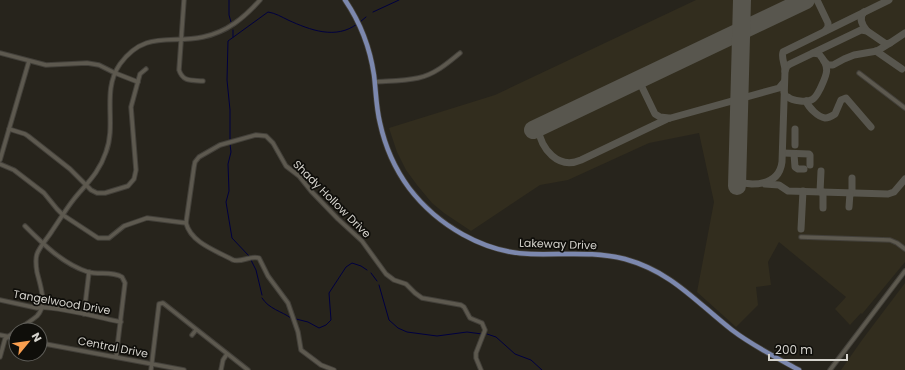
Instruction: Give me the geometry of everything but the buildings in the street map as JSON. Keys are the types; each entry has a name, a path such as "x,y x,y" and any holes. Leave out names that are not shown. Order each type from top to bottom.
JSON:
{"main road":[{"name":"Lakeway Drive","path":"345,0 361,29 371,59 380,124 385,142 394,163 405,182 417,198 432,213 469,238 483,244 529,254 576,253 606,255 643,265 673,281 747,341 798,370"}],"street":[{"path":"184,0 179,70 181,76 186,80 203,80"},
{"path":"27,322 36,316 42,307 36,255 75,197 87,185 100,167 108,146 111,123 109,94 111,85 115,73 125,58 141,46 161,39 181,40 202,37 228,28 244,16 260,0"},
{"path":"0,53 46,65 87,63 99,65 138,82"},
{"path":"375,82 418,78 442,67 460,53"},
{"path":"0,160 29,61"},
{"path":"9,129 28,136 70,169 93,191 101,194 128,186 134,179 136,164 131,109 140,74 146,69"},
{"path":"859,73 905,108"},
{"name":"Shady Hollow Drive","path":"186,223 194,166 197,159 220,145 256,135 264,135 271,141 286,166 299,176 338,219 362,241 377,264 388,277 406,284 414,293 422,298 461,304 470,318 482,323 485,330 476,353 476,358 481,370"},
{"path":"0,164 14,170 44,193 63,215 92,236 103,239 111,236 124,226 147,218 186,223 189,231 198,240 233,260 239,261 254,257 259,258 268,276 288,303 298,332 302,350 321,365 334,370"},
{"path":"25,226 43,244 68,264 89,272 115,274 122,277 125,283 116,357"},
{"path":"801,237 890,240 905,249"},
{"path":"830,370 905,271"},
{"path":"84,314 89,272"},
{"name":"Tangelwood Drive","path":"0,300 37,308 42,307 121,322"},
{"path":"151,370 159,304 163,303 248,370"},
{"path":"192,335 196,330"},
{"path":"0,335 8,336 4,342 0,357"},
{"name":"Central Drive","path":"48,344 184,370"},
{"path":"221,370 223,360 227,354"}],"shaded area":[{"path":"696,0 905,0 905,262 862,314 861,313 850,325 835,309 846,297 779,242 768,262 771,285 756,287 758,305 736,327 697,292 714,202 699,133 649,143 568,180 540,185 471,231 432,203 406,170 397,152 389,128 495,95"},
{"path":"905,283 905,370 841,370 862,340"}],"waterway":[{"path":"229,0 229,15 231,22"},
{"path":"373,12 399,0"},
{"path":"230,140 230,110 227,80 228,41 268,12 305,27 323,32 340,32 357,24"},
{"path":"360,22 366,17"},
{"path":"233,30 233,37"},
{"path":"230,144 231,152 228,164 229,191 226,202 232,238 249,256"},
{"path":"251,260 256,270 262,295"},
{"path":"296,319 308,322 319,328 326,325 331,320 329,293 346,267 352,263 367,270"},
{"path":"371,273 377,281"},
{"path":"379,285 389,320 398,328 407,332 437,336 467,332 482,334"},
{"path":"262,298 272,307 291,318"},
{"path":"487,334 496,337 515,354 531,360 542,370"}],"taxiway":[{"path":"817,0 828,23 828,27 825,31"},
{"path":"737,180 752,184 763,183 776,176 781,168 785,71 782,57 783,52 889,0"},
{"path":"864,12 861,17 861,22 867,31"},
{"path":"785,71 787,66 790,64 861,30 867,31 886,44 905,33"},
{"path":"824,61 828,65 833,65 854,55 877,51 890,43"},
{"path":"876,51 902,69"},
{"path":"784,92 786,96 793,100 800,101 808,101 816,96 827,71 823,59 819,54 813,53"},
{"path":"645,77 641,81 641,85 655,114 660,117 669,118"},
{"path":"631,83 637,82 641,85"},
{"path":"538,128 543,143 552,156 558,160 573,162 581,160 667,119 779,88 784,82"},
{"path":"806,101 811,109 817,114 826,118 835,114 841,100 846,98 871,127"},
{"path":"795,129 795,145"},
{"path":"783,153 809,154 810,165"},
{"path":"794,154 795,167 798,169 804,169"},
{"path":"820,192 821,171"},
{"path":"852,178 852,193"},
{"path":"765,184 779,185 788,191 888,194 894,192 905,179"},
{"path":"801,229 803,191"},
{"path":"823,192 823,208"},
{"path":"849,207 850,193"}],"runway":[{"path":"737,186 742,0"},
{"path":"533,130 806,0"}]}
